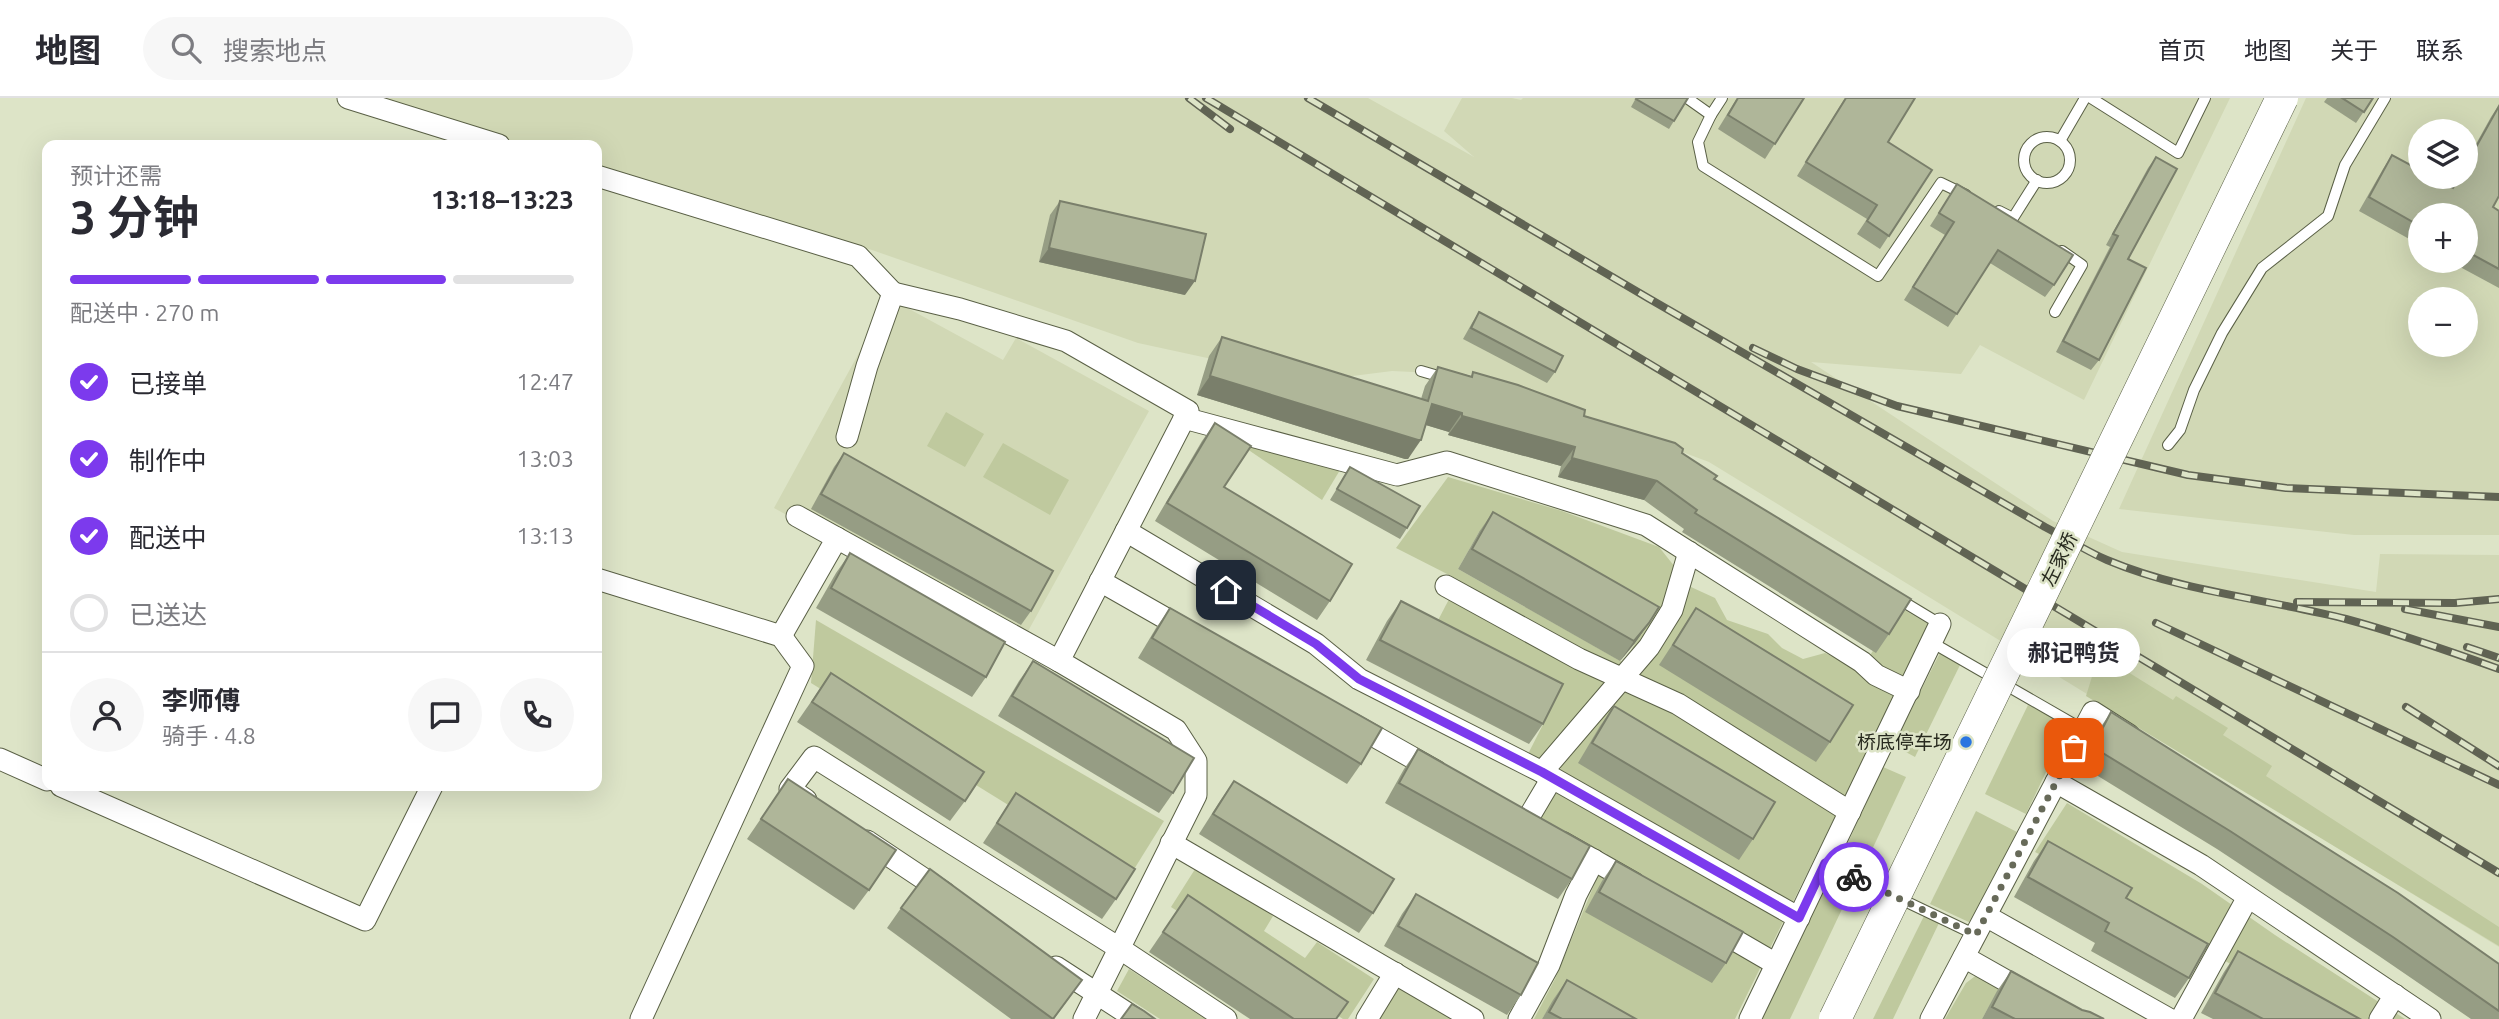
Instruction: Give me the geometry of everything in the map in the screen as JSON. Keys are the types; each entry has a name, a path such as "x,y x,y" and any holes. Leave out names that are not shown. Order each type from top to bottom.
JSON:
{"main road":[{"name":"左家桥","path":"1835,1019 2282,98"}],"street":[{"path":"348,98 483,140"},
{"path":"602,178 858,256 893,293 960,309 1066,341 1188,411 1059,661"},
{"path":"847,437 867,366 893,293"},
{"path":"1184,418 1397,475 1447,462 1646,525 1862,662 1876,675 1909,691"},
{"path":"797,516 1059,661 1176,730 1196,761 1196,795 1084,1019"},
{"path":"1126,531 1316,644 1359,679 1547,775 1799,918"},
{"path":"781,636 837,538"},
{"path":"1651,893 1520,818 1547,775 1648,647 1672,610 1689,552"},
{"path":"602,581 781,636 803,666 641,1019"},
{"path":"1100,581 1203,639"},
{"path":"1446,586 1579,659 1678,704 1850,812"},
{"path":"1750,1019 1936,633"},
{"path":"1931,1019 2093,712 2151,749"},
{"path":"1334,713 1454,781"},
{"path":"824,812 790,789 814,757 1119,948 1226,1019"},
{"path":"0,759 42,778"},
{"path":"2056,782 2201,865 2430,1019"},
{"path":"72,791 365,919 429,791"},
{"path":"847,827 960,903"},
{"path":"1171,843 1473,1019"},
{"path":"1520,1019 1549,965 1576,895 1594,860"},
{"path":"2181,1019 2248,897"},
{"path":"1696,918 1776,964"},
{"path":"1981,926 2169,1019"},
{"path":"1039,956 1136,1019"},
{"path":"1964,957 2074,1019"},
{"path":"1367,1019 1395,974"},
{"path":"2380,1019 2395,995"}],"lane":[{"path":"1687,98 1711,115"},
{"path":"1722,98 1698,142 1703,166 1878,276 1941,183 1977,200"},
{"path":"2060,141 2088,98 2178,153 2205,98"},
{"path":"2168,446 2180,430 2194,390 2222,333 2262,268 2328,216 2345,165 2385,98"},
{"path":"2048,136 2060,141 2070,153 2069,168 2059,180 2037,180 2026,168 2025,153 2034,141 2048,136"},
{"path":"2014,218 2037,180"},
{"path":"1989,206 2025,226"},
{"path":"2048,242 2082,265 2055,312"},
{"path":"1421,371 1460,381"},
{"path":"1882,590 1936,633 2084,730"},
{"path":"1825,863 1981,926"}],"shaded area":[{"path":"368,98 1368,98 1474,157 1444,131 1462,98 2230,98 2084,400 1980,345 1961,374 1811,362 2053,521 2122,552 2376,592 2380,554 2499,555 2499,947 1709,462 1477,375 1392,371 1313,381 1138,343 872,250 602,169 602,140 507,140"},
{"path":"2306,98 2499,98 2499,535 2354,535 2119,509"},
{"path":"889,298 1003,360 1016,338 1149,411 1021,644 774,508"},
{"path":"946,412 984,434 965,467 927,446"},
{"path":"1231,438 1340,470 1322,500"},
{"path":"1003,443 1069,480 1050,515 983,477"},
{"path":"1448,477 1562,511 1659,547 1691,587 1715,598 1727,620 1768,634 1782,648 1803,659 1825,653 1861,669 1901,608 1930,625 1735,1019 1587,1019 1554,1000 1542,1019 1534,1019 1555,979 1607,854 1538,818 1561,768 1528,754 1559,693 1434,628 1459,580 1396,548","holes":["1479,532 1644,627 1624,663 1458,569"]},
{"path":"816,620 1164,821 1128,879 811,683"},
{"path":"1940,653 1960,665 1915,757 1893,745"},
{"path":"2099,654 2173,700 2176,696 2228,728 2223,735 2272,766 2266,776 2499,927 2499,946 2086,696"},
{"path":"2028,705 2068,726 2026,814 1985,794"},
{"path":"1883,767 1906,777 1862,871 1840,860"},
{"path":"2067,803 2202,884 2405,1019 2325,1019 2227,962 2123,916 2131,901 2035,852"},
{"path":"1976,811 2017,832 1973,924 1930,904"},
{"path":"1197,866 1273,916 1264,931 1305,958 1317,942 1374,979 1348,1019 1343,1019 1171,907"},
{"path":"1838,880 1852,888 1790,1019 1762,1019 1826,885"},
{"path":"1924,916 1939,923 1893,1019 1873,1019"},
{"path":"1129,969 1205,1019 1160,1019 1117,991"},
{"path":"1978,974 2058,1019 1998,990 1982,1019 1945,1019 1966,983"},
{"path":"1396,985 1454,1019 1379,1019"}],"building":[{"path":"1637,98 1688,98 1674,121"},
{"path":"1738,98 1804,98 1775,144 1728,115"},
{"path":"1846,98 1915,98 1888,142 1932,170 1889,236 1867,221 1877,205 1806,162"},
{"path":"2342,98 2373,98 2364,112"},
{"path":"2499,106 2499,196 2493,207 2499,211 2499,269 2478,258 2478,203 2408,203 2408,219 2369,197 2392,155 2408,164 2408,189 2478,189 2478,144"},
{"path":"2156,157 2177,169 2128,259 2146,268 2099,360 2063,341 2118,236 2113,234"},
{"path":"1957,184 2073,255 2054,285 1998,250 1957,314 1913,287 1954,222 1939,213"},
{"path":"1060,201 1206,234 1195,281 1049,248"},
{"path":"1479,312 1563,356 1555,372 1471,328"},
{"path":"1222,337 1428,401 1438,367 1472,377 1473,372 1518,385 1585,410 1584,416 1675,443 1683,449 1682,453 1717,476 1714,479 1911,599 1889,634 1695,513 1697,510 1657,481 1572,458 1575,447 1462,416 1462,413 1432,404 1421,440 1418,440 1210,376"},
{"path":"1215,423 1251,446 1224,487 1352,564 1330,601 1167,503"},
{"path":"844,453 1053,571 1031,611 821,494"},
{"path":"1350,467 1420,506 1407,528 1337,489"},
{"path":"1493,512 1659,607 1649,623 1634,641 1472,549"},
{"path":"850,553 1005,642 986,677 831,588"},
{"path":"1401,601 1563,684 1543,724 1380,640"},
{"path":"1170,608 1382,728 1361,764 1152,638"},
{"path":"1696,608 1853,705 1830,742 1673,645"},
{"path":"1033,661 1194,758 1173,793 1012,696"},
{"path":"831,673 984,772 965,801 812,702"},
{"path":"1614,706 1775,802 1753,839 1592,743"},
{"path":"2111,712 2398,893 2499,964 2499,1011 2393,937 2230,831 2093,747"},
{"path":"1418,749 1590,846 1572,879 1399,783"},
{"path":"788,779 896,850 869,890 761,819"},
{"path":"1234,781 1394,879 1373,913 1213,814"},
{"path":"1016,793 1135,869 1116,899 997,823"},
{"path":"2048,841 2132,888 2126,898 2208,944 2189,978 2105,931 2109,923 2028,877"},
{"path":"1616,861 1743,932 1726,963 1599,892"},
{"path":"930,869 1082,980 1053,1019 901,908"},
{"path":"1416,894 1538,963 1521,995 1398,926"},
{"path":"1188,895 1348,1002 1336,1019 1294,1019 1163,932"},
{"path":"2238,951 2360,1019 2263,1019 2215,993"},
{"path":"2011,971 2104,1019 2015,1019 1992,1007"},
{"path":"1567,980 1636,1019 1562,1019 1549,1012"},
{"path":"1132,1004 1144,1011 1155,1019 1121,1019"}],"railway":[{"path":"1189,98 1230,129"},
{"path":"1206,98 2499,873"},
{"path":"1308,98 1648,298 2099,556 2165,580 2365,624 2499,669"},
{"path":"1753,348 1797,369 1897,406 2188,475 2286,488 2499,497"},
{"path":"2297,602 2455,603 2499,599"},
{"path":"2405,609 2499,627"},
{"path":"2156,623 2499,785"},
{"path":"2467,647 2499,658"},
{"path":"2406,707 2499,766"}],"way so far":[{"path":"1854,877 1976,935 2074,748"}],"place":[{"name":"桥底停车场","path":"1966,742"},
{"name":"郝记鸭货","path":"2074,748"}],"route":[{"path":"1226,590 1316,644 1359,679 1542,772 1799,918 1825,863 1854,877"}]}
